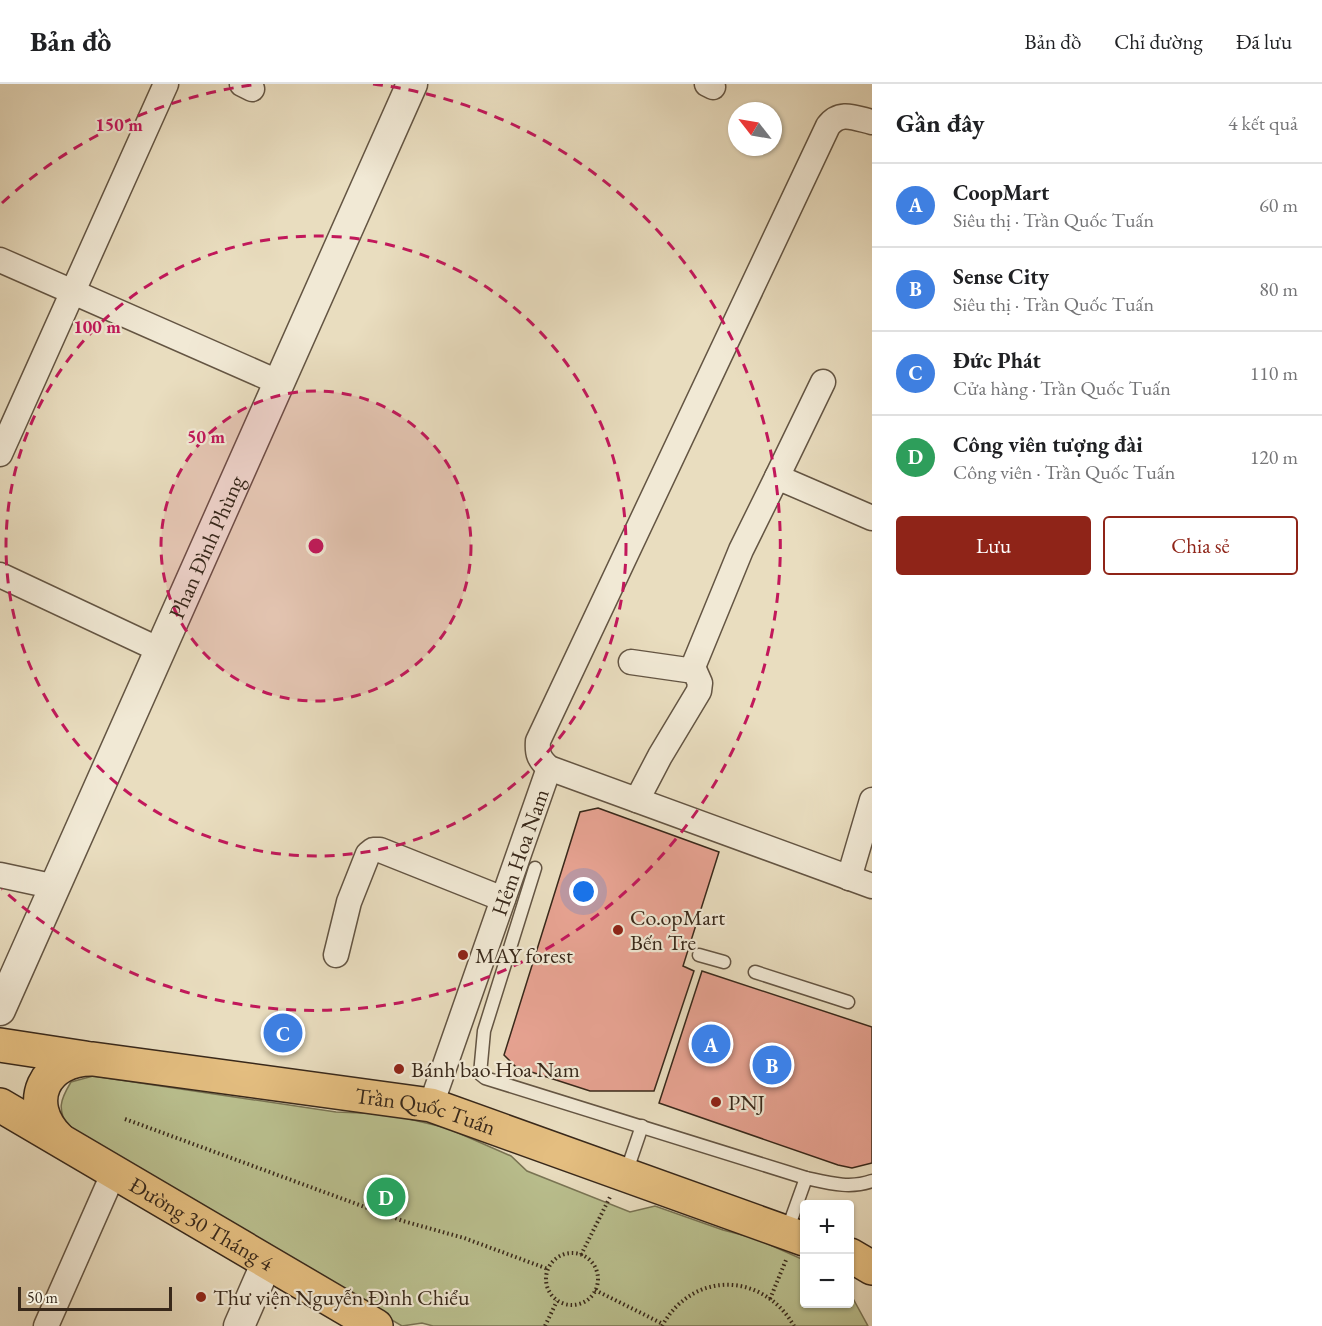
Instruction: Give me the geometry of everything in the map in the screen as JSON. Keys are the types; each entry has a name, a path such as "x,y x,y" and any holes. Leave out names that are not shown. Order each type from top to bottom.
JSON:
{"main road":[{"path":"0,1045 93,1059"},
{"name":"Trần Quốc Tuấn","path":"58,1138 48,1128 42,1116 42,1088 57,1068 68,1062 93,1059 431,1105 796,1235"},
{"name":"Đường 30 Tháng 4","path":"0,1105 376,1326"},
{"path":"854,1258 872,1268"}],"street":[{"path":"0,454 166,84"},
{"name":"Phan Đình Phùng","path":"0,1010 162,651 412,84"},
{"name":"Hẻm Hoa Nam","path":"872,122 842,115 834,118 828,126 538,741 540,760 549,768 872,886"},
{"path":"0,260 280,383"},
{"path":"638,800 660,756 699,691 700,683 693,668 741,550 824,382"},
{"path":"777,477 872,518"},
{"path":"0,575 162,651"},
{"path":"632,662 687,670 693,668"},
{"name":"Hẻm Hoa Nam","path":"431,1105 549,768"},
{"path":"849,878 872,800"},
{"path":"336,955 349,902 368,854 372,850 380,850 503,899"},
{"path":"0,875 56,887"},
{"path":"46,1326 114,1172"},
{"path":"854,1255 872,1255"},
{"path":"239,1326 267,1262"}],"lane":[{"path":"535,868 484,1031 480,1074 485,1078 806,1178 837,1185 861,1185 872,1181"},
{"path":"699,955 724,962"},
{"path":"755,972 848,1002"},
{"path":"624,1174 642,1126"},
{"path":"796,1235 806,1178"}],"path":[{"path":"125,1119 403,1221 464,1238 548,1269"},
{"path":"581,1255 624,1174"},
{"path":"770,1299 796,1235"},
{"path":"567,1254 581,1255 594,1267 597,1274 595,1290 583,1303 574,1305 557,1301 547,1287 548,1269 559,1257 567,1254"},
{"path":"595,1290 663,1325 676,1306 695,1292 717,1285 740,1285 761,1292 780,1306 794,1326"},
{"path":"544,1326 557,1301"}],"green space":[{"path":"93,1076 336,1112 388,1114 447,1128 511,1156 527,1171 630,1212 655,1206 723,1230 754,1238 800,1258 800,1308 854,1308 854,1300 868,1326 433,1326 422,1323 402,1326 68,1129 61,1105 71,1082"}],"building":[{"name":"Co.opMart Bến Tre","path":"598,808 719,852 683,966 694,971 654,1091 590,1091 516,1067 504,1055 580,812"},
{"path":"702,971 872,1027 872,1163 852,1168 838,1165 659,1103"}],"place":[{"name":"Co.opMart Bến Tre","path":"618,930"},
{"name":"MAY forest","path":"463,955"},
{"name":"Đức Phát","path":"283,1033"},
{"name":"CoopMart","path":"711,1044"},
{"name":"Sense City","path":"772,1065"},
{"name":"Bánh bao Hoa Nam","path":"399,1069"},
{"name":"PNJ","path":"716,1102"},
{"name":"Công viên tượng đài","path":"386,1197"},
{"name":"Thư viện Nguyễn Đình Chiểu","path":"201,1297"}]}
